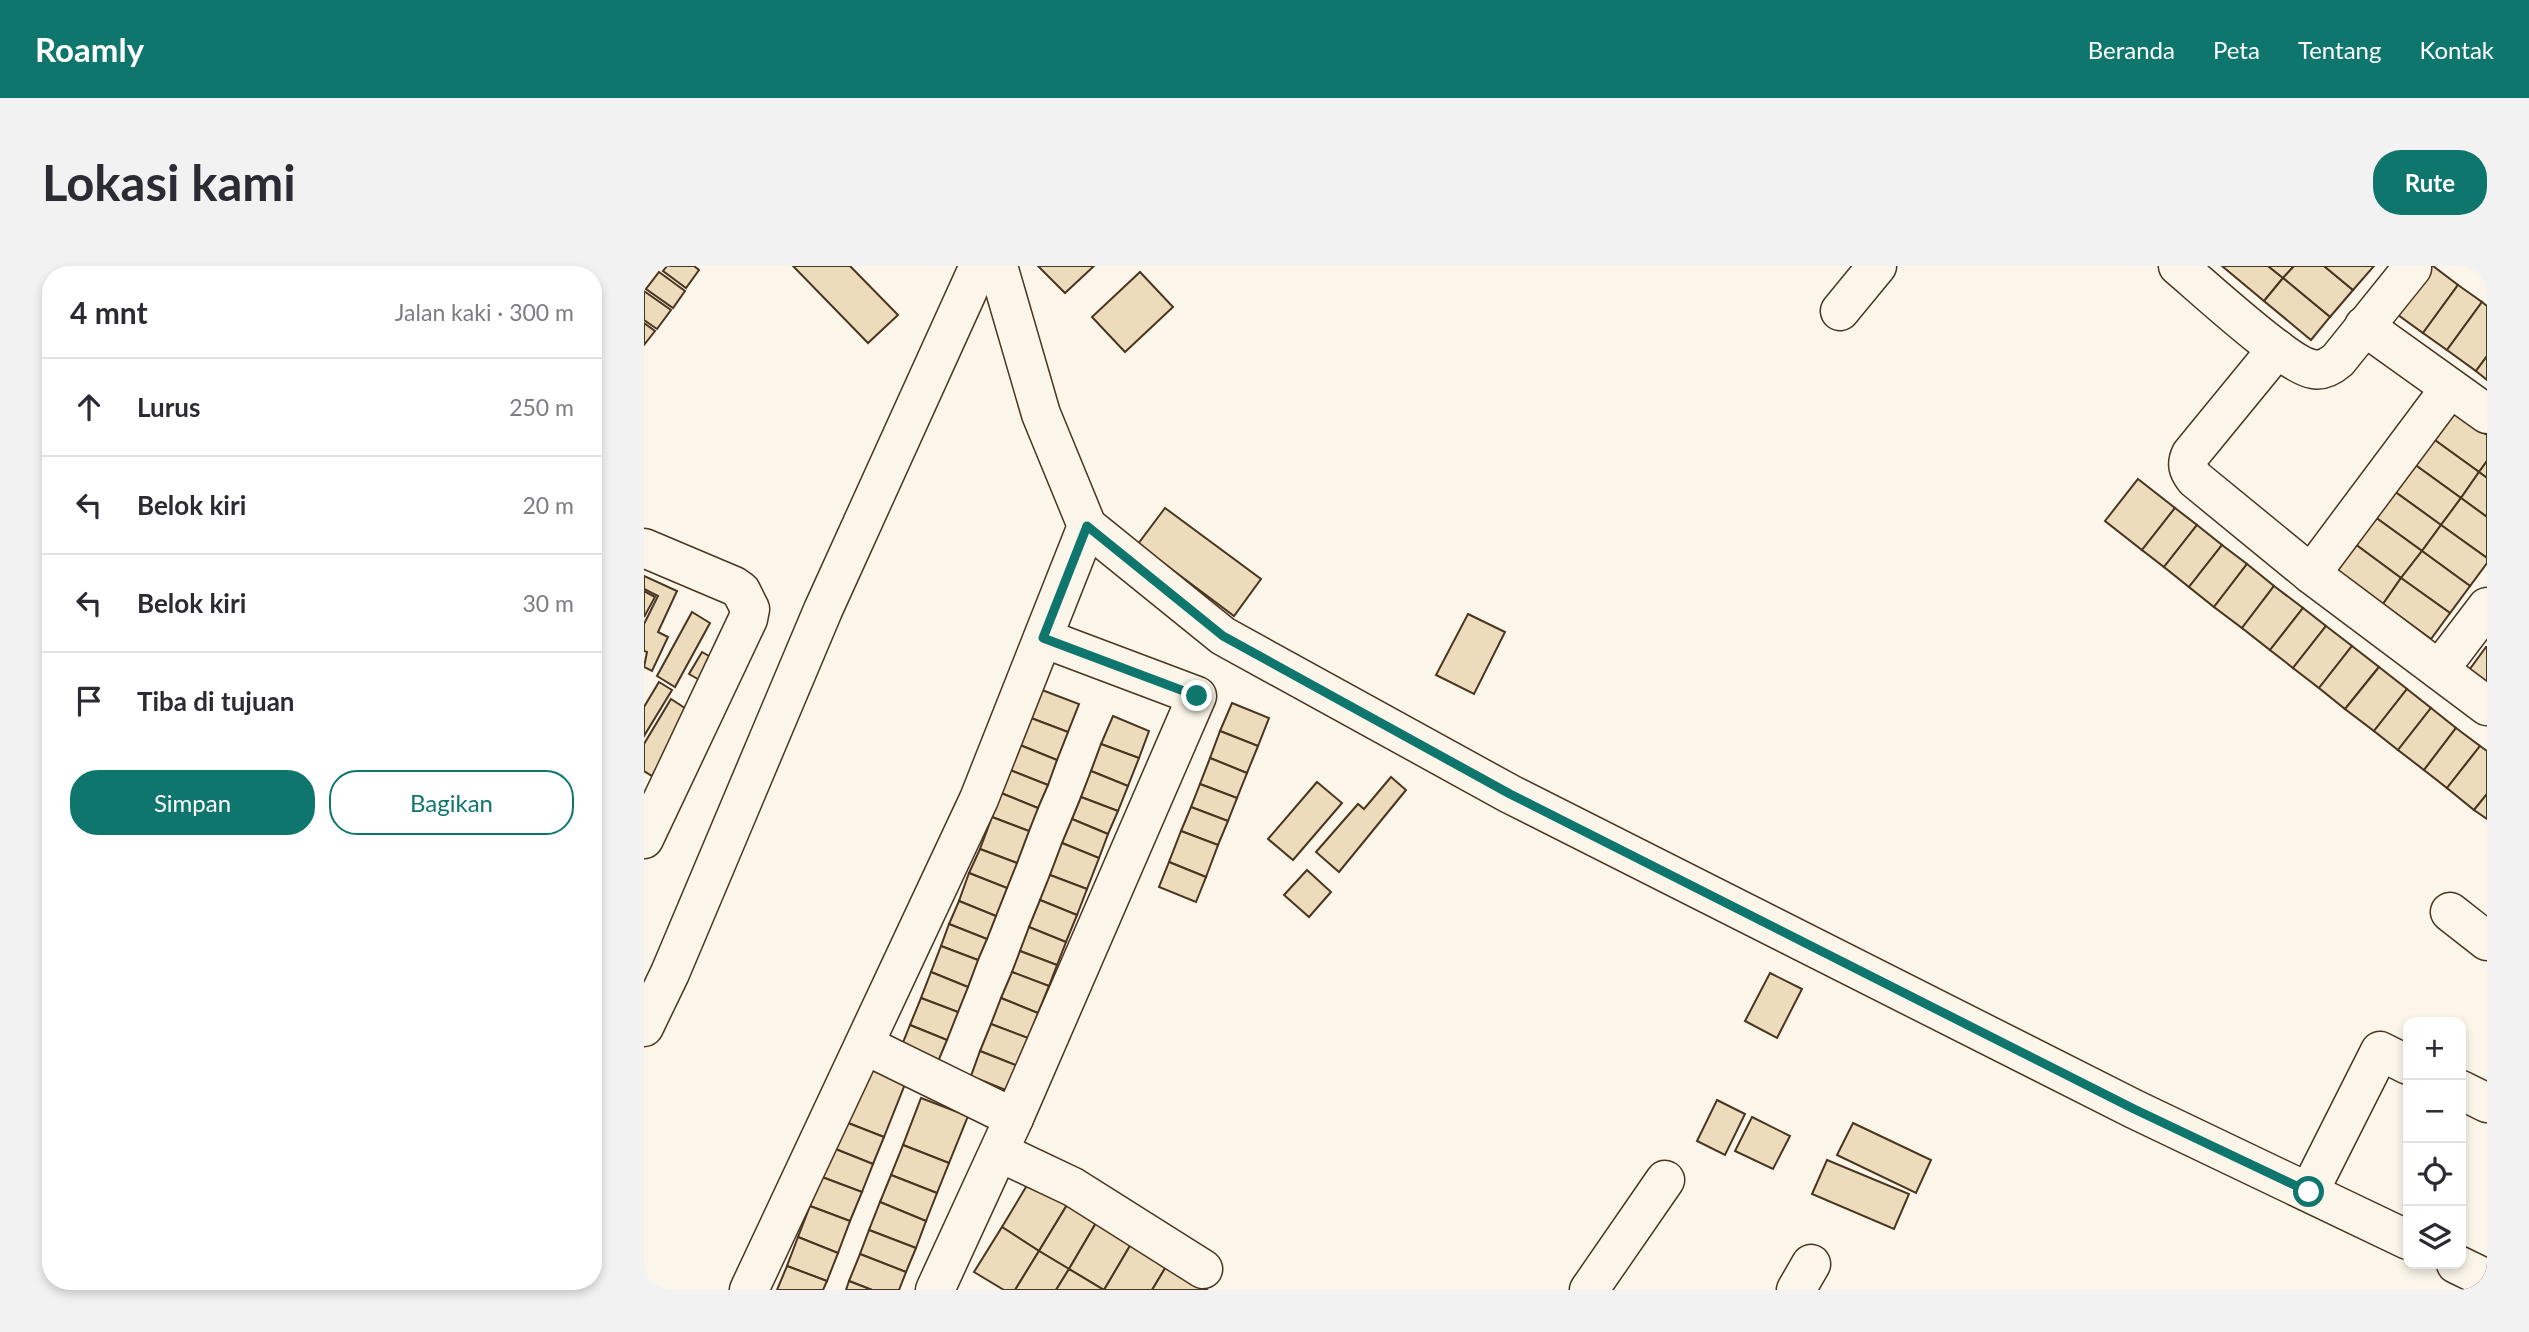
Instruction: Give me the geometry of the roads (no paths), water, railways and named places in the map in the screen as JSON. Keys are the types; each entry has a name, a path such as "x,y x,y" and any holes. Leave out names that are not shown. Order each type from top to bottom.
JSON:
{"street":[{"path":"644,1027 670,973 822,610 979,266"},
{"path":"998,266 1041,414 1087,526 1223,636 1510,794 2134,1109 2403,1238"},
{"path":"1840,311 1877,266"},
{"path":"2188,269 2277,349 2304,367 2320,369 2338,360 2412,268"},
{"path":"2364,326 2487,414"},
{"path":"2277,349 2191,454 2188,465 2195,479 2311,574 2487,706"},
{"path":"2311,574 2450,388"},
{"path":"749,1290 979,799 1087,526"},
{"path":"644,548 734,586 741,592 750,609 748,619 644,839"},
{"path":"2439,670 2487,607"},
{"path":"936,1290 1197,696 1043,638"},
{"path":"2450,912 2487,941"},
{"path":"865,1045 1006,1135 1073,1186 1203,1269"},
{"path":"2309,1192 2379,1051 2403,1063"},
{"path":"2466,1092 2487,1102"},
{"path":"1589,1290 1665,1180"},
{"path":"2466,1269 2487,1279"}]}
